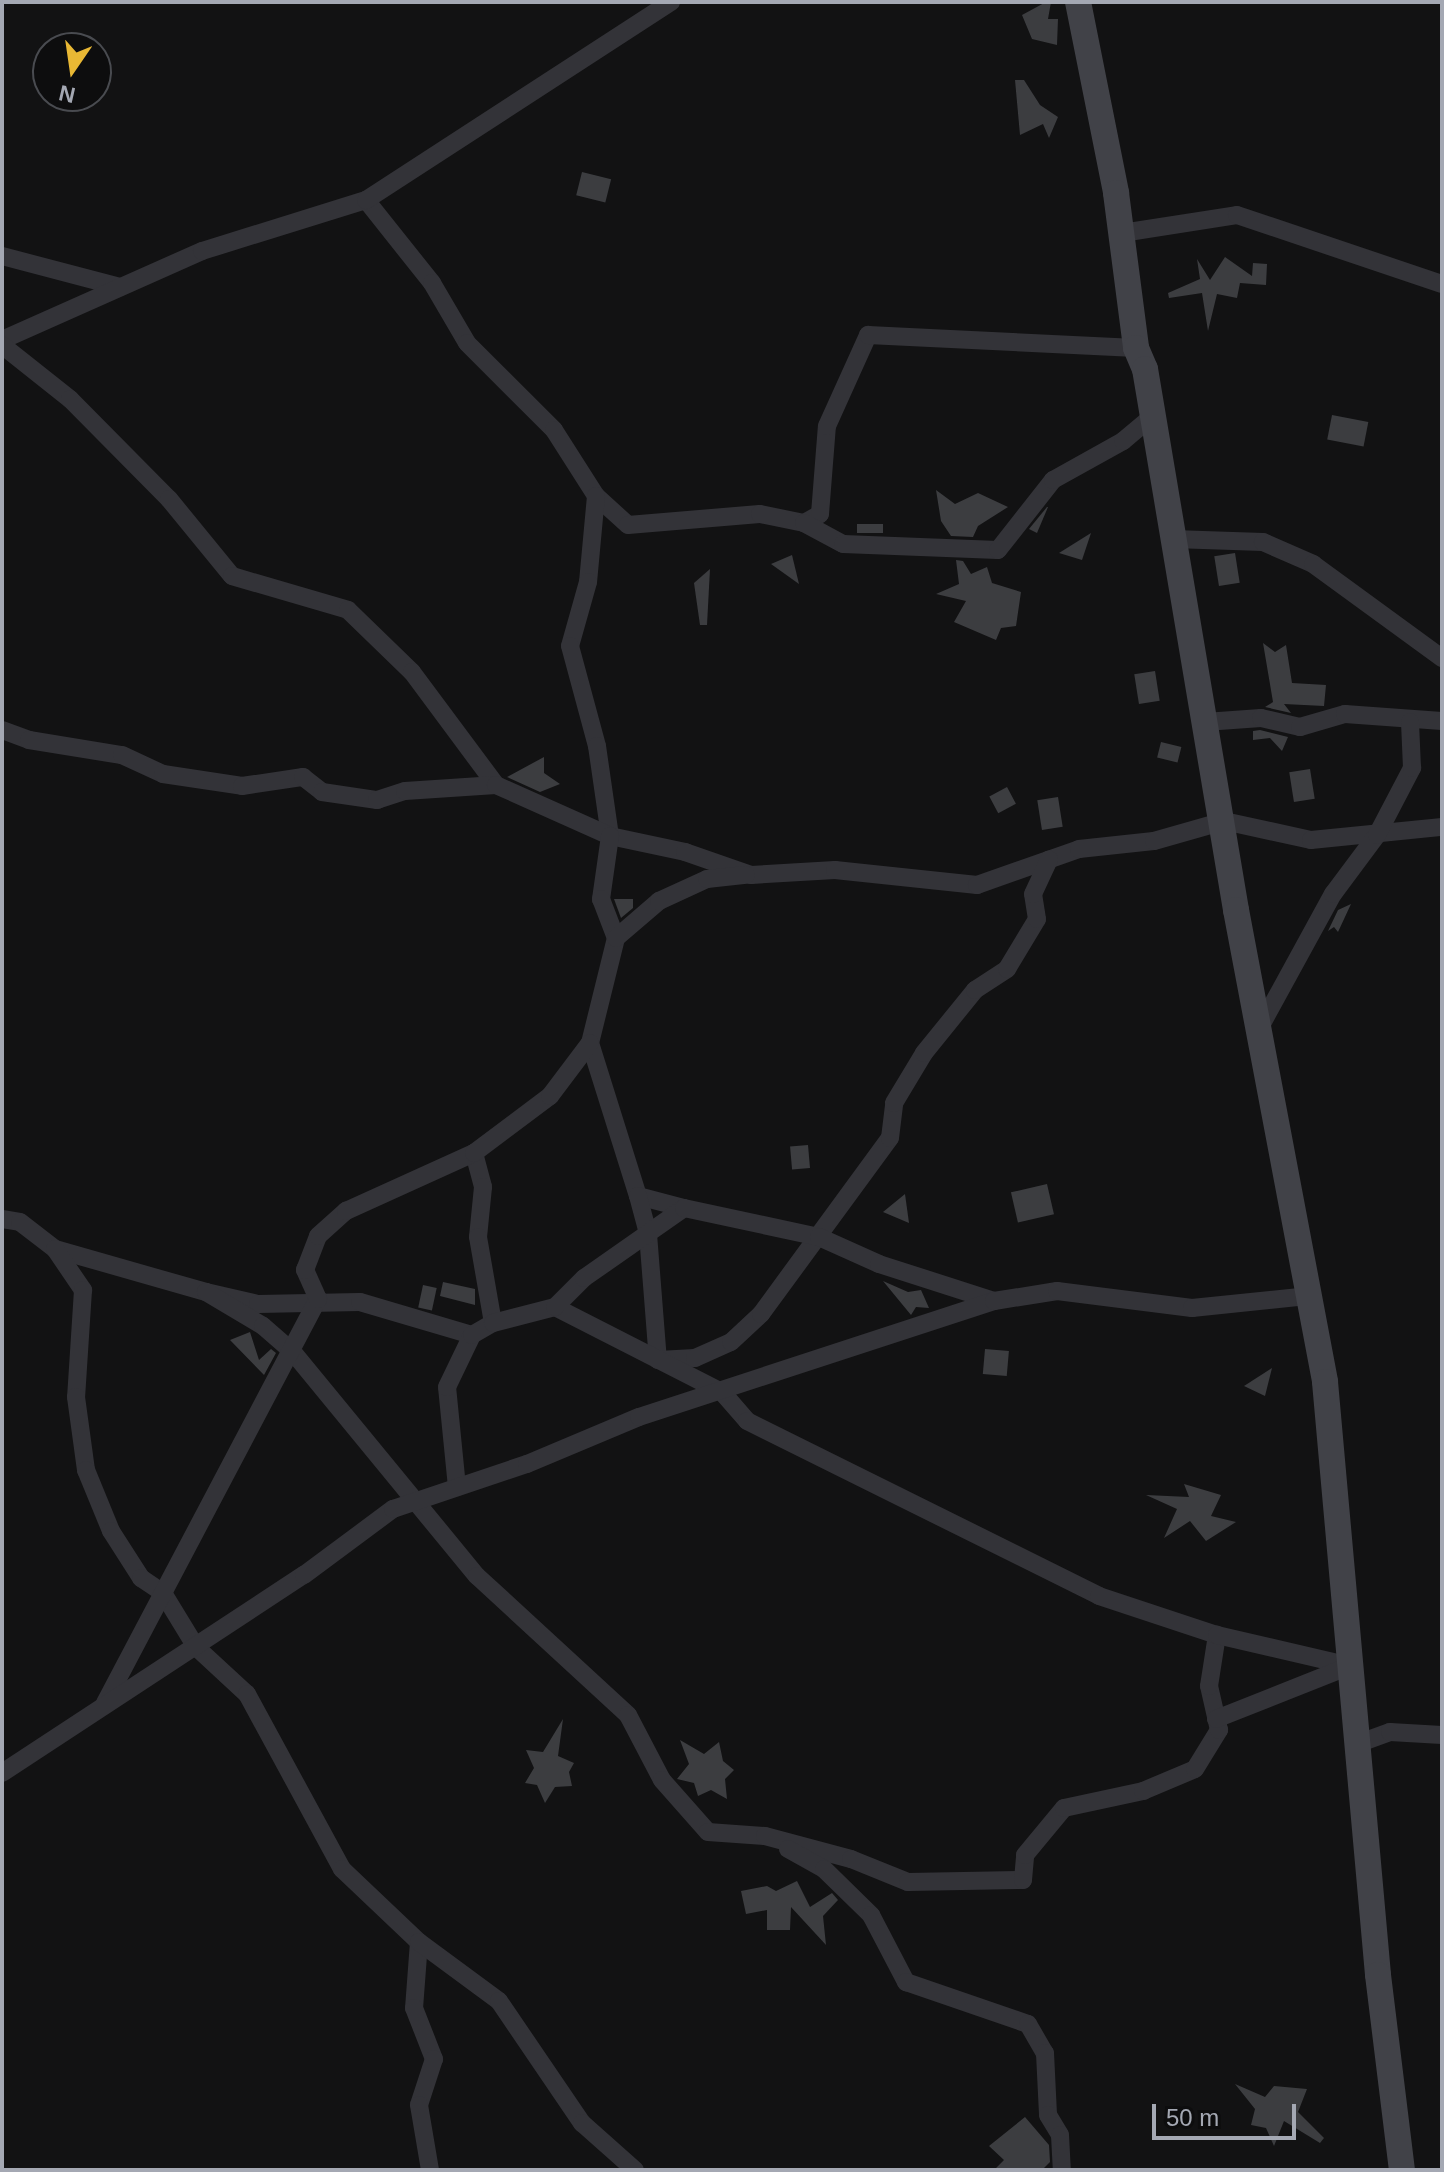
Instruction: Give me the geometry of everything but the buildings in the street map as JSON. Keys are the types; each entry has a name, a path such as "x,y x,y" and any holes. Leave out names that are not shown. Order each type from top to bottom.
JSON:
{"main road":[{"path":"1078,2 1122,233 1136,348 1145,369 1259,1029 1325,1382 1357,1744 1402,2170"}],"street":[{"path":"496,785 412,672 348,610 232,576 169,499 70,399 2,343 202,251 366,200 671,2"},
{"path":"366,200 432,283 467,343 554,430 596,496 628,525 760,514 804,523 843,544 998,550 1053,480 1123,441 1153,416"},
{"path":"1122,233 1237,215 1442,284"},
{"path":"2,256 120,287"},
{"path":"804,523 820,514 827,426 868,335 1136,348"},
{"path":"318,1299 305,1270 318,1236 346,1211 474,1153 550,1096 590,1043 616,938 601,899 610,836 597,746 570,646 588,582 596,496"},
{"path":"1173,539 1263,542 1300,558 1442,658"},
{"path":"1205,722 1261,718 1300,727 1345,714 1410,722 1442,721"},
{"path":"1259,1029 1333,894 1377,835 1412,768 1410,722"},
{"path":"2,730 29,740 122,755 163,774 242,786 303,777 322,792 377,800 405,791 496,785 610,836 685,852 751,875"},
{"path":"616,938 659,901 707,879 835,870 977,885 1079,849 1154,841 1224,821 1297,839 1377,835 1442,827"},
{"path":"658,1360 695,1358 731,1342 761,1314 890,1138 894,1103 924,1053 975,990 1007,969 1037,919 1033,894 1049,859"},
{"path":"590,1043 648,1234 658,1360"},
{"path":"474,1153 483,1187 478,1237 493,1323"},
{"path":"638,1196 819,1237 879,1264 994,1301"},
{"path":"457,1487 447,1387 472,1335 493,1323 555,1307 584,1278 684,1208"},
{"path":"2,1219 20,1222 55,1249 83,1290 76,1397 86,1470 111,1531 141,1578 163,1593 196,1647 247,1694 342,1869 419,1942 499,2001 582,2123 635,2170"},
{"path":"55,1249 258,1304 318,1299 360,1302 472,1335"},
{"path":"2,1773 105,1703 196,1647 393,1509 639,1417 994,1301 1057,1291 1192,1308 1309,1296"},
{"path":"206,1292 263,1326 292,1351 513,1615 628,1715 662,1780 708,1832 765,1836 908,1882 1023,1880 1025,1855 1064,1808 1143,1791 1195,1769 1219,1730 1209,1686 1217,1635"},
{"path":"105,1703 318,1299"},
{"path":"555,1307 722,1392 747,1421 896,1499 1099,1596 1217,1635 1350,1666"},
{"path":"1216,1719 1350,1666"},
{"path":"1357,1744 1390,1732 1442,1735"},
{"path":"765,1836 824,1869 871,1915 906,1982 1028,2024 1045,2053 1048,2115 1060,2135 1062,2170"},
{"path":"419,1942 414,2008 434,2059 419,2105 430,2170"}]}
